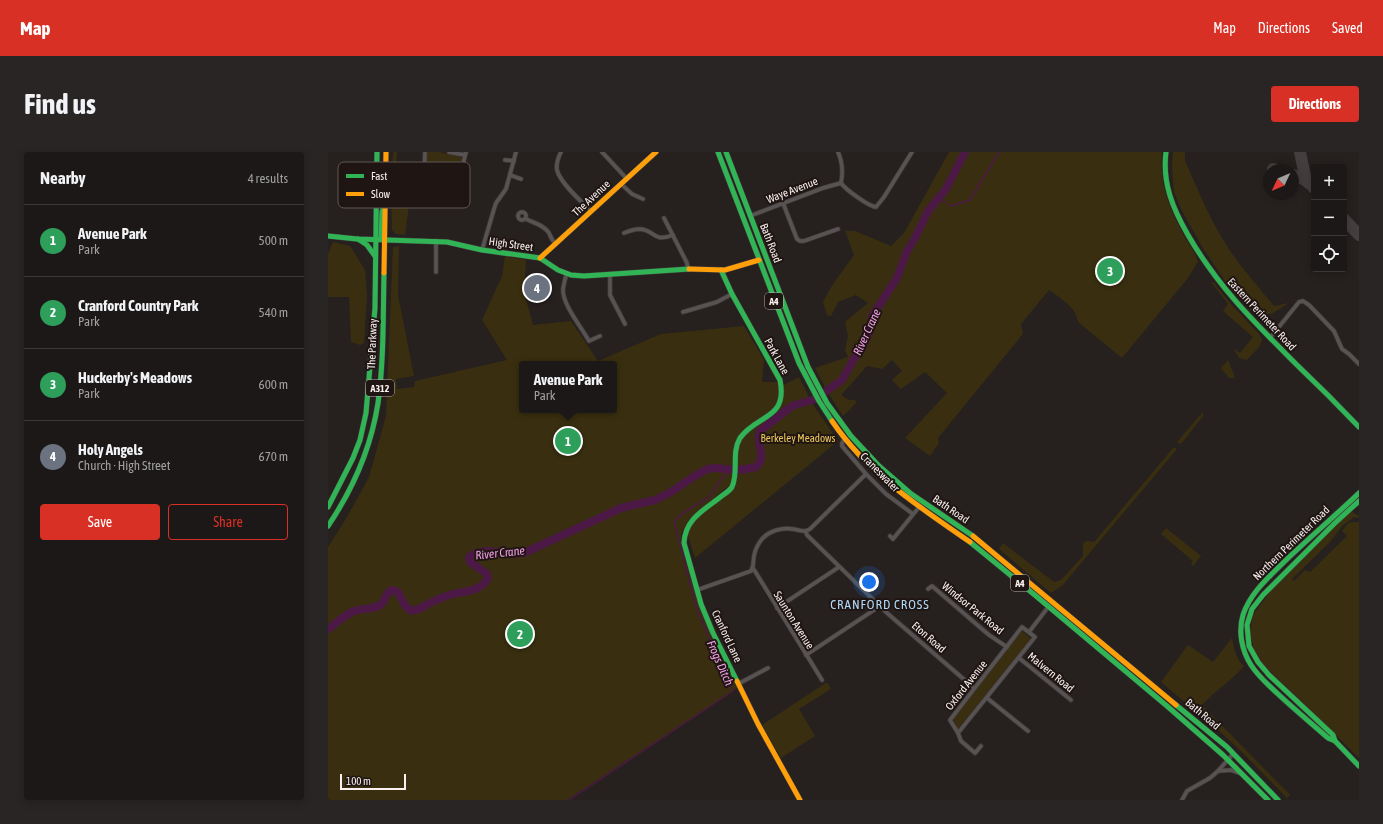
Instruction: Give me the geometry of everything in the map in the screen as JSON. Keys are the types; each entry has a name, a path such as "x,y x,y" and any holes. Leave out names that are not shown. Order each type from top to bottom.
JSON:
{"main road":[{"name":"The Parkway","path":"377,152 377,162"},
{"name":"The Avenue","path":"540,258 656,152"},
{"name":"Bath Road","path":"718,152 758,260 796,356 810,387 818,401 857,453 886,481 971,535 1053,601 1227,747 1278,800"},
{"name":"Bath Road","path":"726,152 804,356 824,398 843,427 890,477 1168,706 1226,761 1244,775 1268,800"},
{"name":"Eastern Perimeter Road","path":"1166,152 1164,166 1166,186 1173,205 1197,251 1225,291 1359,427"},
{"name":"The Parkway","path":"328,507 354,458 360,440 366,412 374,316 376,208"},
{"name":"The Parkway","path":"328,526 346,499 355,478 371,435 376,411 381,365 383,239 385,208"},
{"path":"741,215 750,216"},
{"name":"High Street","path":"328,236 357,239 436,240 462,244 482,250 540,258 549,265 566,273 584,276 688,269 721,270 758,260"},
{"path":"357,239 367,245 375,257"},
{"name":"Park Lane","path":"721,270 732,294 780,380 783,395 780,404 774,411 740,438 737,447 732,487"},
{"name":"Cranford Lane","path":"732,487 691,520 684,532 684,543 697,590 710,626 771,749 800,800"},
{"name":"Northern Perimeter Road","path":"1359,493 1303,543 1262,584 1250,599 1241,622 1243,648 1255,670 1263,680 1328,738 1334,741 1359,766"},
{"name":"Northern Perimeter Road","path":"1334,741 1333,734 1269,675 1258,662 1249,646 1247,629 1248,619 1252,609 1263,595 1334,523 1359,501"}],"street":[{"path":"425,152 425,162"},
{"path":"449,152 465,154"},
{"path":"482,250 496,203 506,190 516,152"},
{"path":"561,152 557,162 561,180 591,212"},
{"path":"602,152 627,178"},
{"path":"838,152 842,170 841,183 873,207 876,207 912,152"},
{"path":"505,160 514,160"},
{"path":"510,175 521,179"},
{"name":"Waye Avenue","path":"750,216 822,188 841,183"},
{"path":"621,184 632,194 643,199"},
{"path":"783,203 797,239 800,241 804,241 838,229"},
{"path":"526,218 543,226 549,232 551,239 556,244"},
{"path":"664,218 688,264 688,269"},
{"path":"624,233 639,229 647,231 658,238 673,235"},
{"path":"436,240 436,272"},
{"path":"566,273 563,290 565,300 572,314 590,341 600,336"},
{"path":"610,274 610,295 625,324"},
{"path":"682,312 717,302 732,294"},
{"path":"1270,338 1299,302 1303,301 1308,303 1333,329 1342,349 1359,364"},
{"name":"Craneswater","path":"846,439 842,443 842,446 866,474 886,494 913,514"},
{"path":"697,590 751,571 753,568 755,551 767,534 780,529 792,528 806,532 866,474"},
{"path":"893,539 921,504"},
{"name":"Eton Road","path":"806,532 807,535 879,605 974,688"},
{"path":"777,608 839,567"},
{"name":"Saunton Avenue","path":"753,568 822,680"},
{"name":"Windsor Park Road","path":"928,589 932,586 989,635 1007,647"},
{"path":"981,746 974,755 961,742 958,733 1035,637 1029,632 1053,601"},
{"path":"806,655 874,610 879,605"},
{"name":"Oxford Avenue","path":"958,733 950,720 1022,627 1029,632"},
{"name":"Malvern Road","path":"1019,658 1071,700"},
{"path":"738,684 768,668"},
{"path":"987,698 1028,731"},
{"path":"1182,800 1187,791 1210,778 1233,754"},
{"path":"1218,771 1231,770 1244,775"}],"green space":[{"path":"393,152 397,152 396,162 392,162"},
{"path":"427,152 440,152 461,157 462,159 461,162 426,162"},
{"path":"949,152 1162,152 1161,163 1163,183 1169,203 1177,222 1198,262 1188,278 1122,358 1078,322 1077,317 1071,308 1049,290 1021,324 1023,334 938,438 939,443 930,456 905,438 947,393 925,372 901,389 892,380 902,371 892,360 882,369 867,366 841,395 849,400 855,400 856,403 843,416 828,393 815,368 848,357 845,350 848,336 845,322 868,303 856,295 838,302 831,316 827,315 823,302 831,287 854,255 845,231 855,231 891,246 904,233"},
{"path":"1173,152 1185,152 1185,161 1207,210 1222,238 1240,264 1274,306 1289,303 1273,313 1260,317 1252,312 1225,281 1204,250 1182,211 1174,192 1172,169"},
{"path":"392,208 409,208 405,235 396,234 392,230"},
{"path":"333,242 350,246 365,270 367,295 364,343 360,345 351,342 349,297 328,297 328,254"},
{"name":"Berkeley Meadows","path":"399,246 398,295 414,376 396,379 397,389 414,387 415,381 507,360 482,320 502,276 505,256 526,260 524,292 533,325 571,321 598,361 661,334 744,326 764,360 762,382 776,382 784,385 799,377 812,403 838,441 695,558 687,533 693,522 733,489 726,488 690,518 682,532 681,536 683,550 696,595 737,688 567,800 328,800 328,547 347,517 369,477 386,416 393,247"},
{"path":"1211,282 1214,283 1230,303 1259,334 1262,340 1260,346 1247,360 1239,358 1233,348 1240,353 1253,337 1223,311 1228,304"},
{"path":"1228,360 1234,378 1229,378 1221,368"},
{"path":"1202,413 1203,416 1181,444 1177,442"},
{"path":"1174,447 1177,449 1062,586 1051,593 999,549 1003,543 1054,582 1061,580 1083,556 1083,544 1086,541 1094,542"},
{"path":"1351,511 1357,515 1358,514 1359,517 1353,517 1343,525 1330,542 1292,579 1294,581 1305,570 1310,572 1347,536 1342,531 1348,524 1351,522 1359,522 1359,758 1260,660 1254,649 1250,633 1253,615 1273,588"},
{"path":"1166,528 1201,556 1193,566 1191,564 1193,561 1161,534"},
{"path":"1022,631 1031,639 958,729 953,717"},
{"path":"1232,638 1237,657 1244,666 1202,705 1290,795 1287,798 1246,756 1197,710 1195,711 1161,682 1188,645 1213,662"},
{"path":"827,682 831,689 799,709 815,736 781,758 762,725"}],"waterway":[{"name":"River Crane","path":"739,470 756,467 759,463 761,459 759,441 760,431 792,406 815,399 842,380 855,357 861,350 870,330 872,316 897,278 907,251 928,211 946,189 965,152"},
{"path":"948,204 951,206 970,200 999,152"},
{"path":"940,198 945,202"},
{"name":"River Crane","path":"328,629 352,612 373,608 380,605 388,593 392,590 398,592 406,607 410,610 415,610 449,595 481,586 488,578 487,574 470,562 469,557 479,552 484,551 511,554 524,553 621,508 655,500 671,492 707,469 716,468 735,470"},
{"name":"Frogs Ditch","path":"569,800 733,691 697,610 674,522 680,515 709,497 722,478 730,470"}],"taxiway":[{"path":"1300,152 1305,176 1311,184"},
{"path":"1299,178 1310,184"},
{"path":"1347,222 1359,235"}],"traffic: fast":[{"path":"377,152 377,162"},
{"path":"718,152 799,363 819,401 832,421"},
{"path":"726,152 808,367 827,403 851,436 879,466 910,493 973,536"},
{"path":"1166,152 1165,163 1167,185 1173,205 1188,235 1200,254 1238,304 1359,427"},
{"path":"328,507 353,458 360,440 366,413 375,308 376,208"},
{"path":"381,239 383,208"},
{"path":"328,236 357,239 447,242 482,250 540,258 558,270 571,275 584,276 689,269"},
{"path":"358,239 367,245 375,256"},
{"path":"721,270 732,294 780,380 781,393 780,403 775,410 747,430 740,438 737,444 735,456 735,475 732,487 703,510 692,521 685,534 684,543 701,604 713,633 737,681"},
{"path":"328,526 345,498 360,468 375,420 381,371 384,273"},
{"path":"1359,493 1294,552 1255,592 1246,607 1241,628 1245,654 1257,673 1296,711 1328,738 1335,741 1359,766"},
{"path":"1335,741 1333,735 1269,675 1258,662 1249,646 1247,625 1252,609 1263,595 1359,501"},
{"path":"970,542 1167,706 1223,755 1268,800"},
{"path":"1176,705 1227,747 1278,800"}],"traffic: slow":[{"path":"386,152 386,162"},
{"path":"540,258 656,152"},
{"path":"384,273 385,208"},
{"path":"689,269 725,270 759,260"},
{"path":"832,421 861,457 895,488 970,542"},
{"path":"973,536 1176,705"},
{"path":"737,681 758,724 800,800"}],"place":[{"name":"Huckerby's Meadows","path":"1110,271"},
{"name":"Holy Angels","path":"537,288"},
{"name":"Avenue Park","path":"568,441"},
{"name":"Cranford Country Park","path":"520,634"}],"district":[{"name":"CRANFORD CROSS","path":"880,604"}]}
